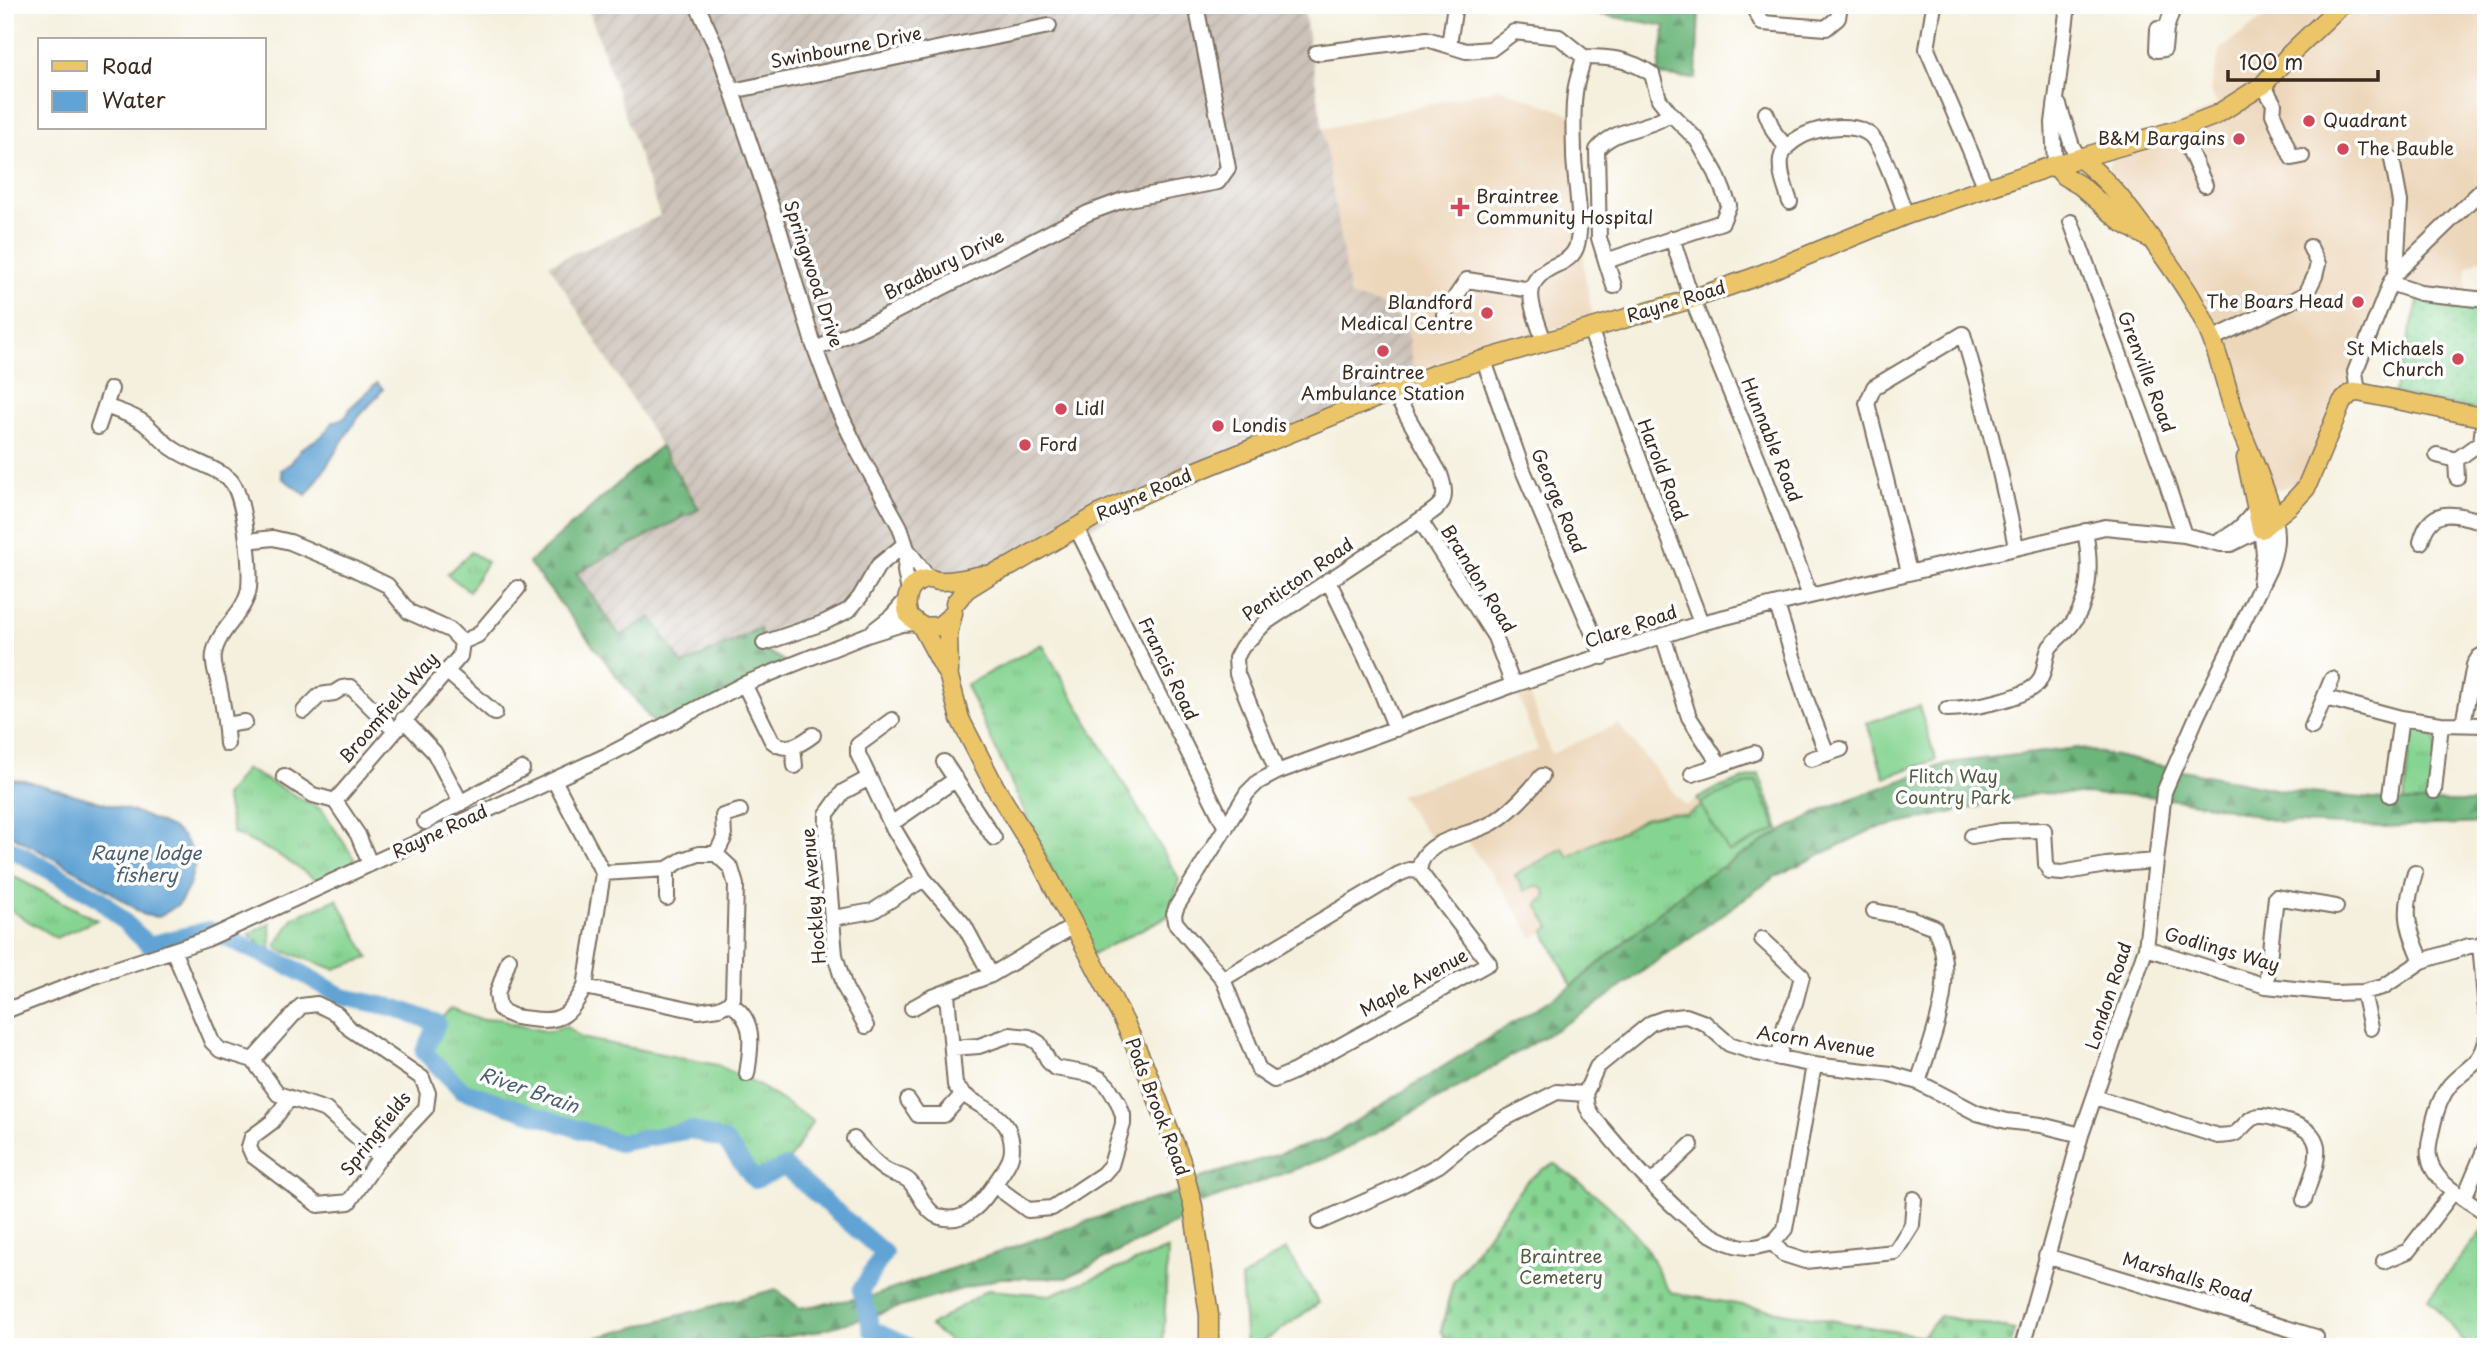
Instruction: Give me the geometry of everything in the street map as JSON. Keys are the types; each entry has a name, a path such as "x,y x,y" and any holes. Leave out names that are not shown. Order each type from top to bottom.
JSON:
{"main road":[{"name":"Rayne Road","path":"919,625 939,626 967,589 1076,527 1165,484 1435,374 1692,299 1752,278 1906,215 2055,165 2180,129 2216,115 2263,85 2291,53 2341,5"},
{"path":"2079,158 2081,186"},
{"path":"2079,158 2099,172 2151,238 2199,309 2244,438 2249,478 2262,503 2268,524 2309,482 2342,402 2351,393 2358,392 2485,418"},
{"path":"2055,165 2064,176 2081,186 2123,223 2151,238"},
{"path":"2262,503 2296,488 2312,470"},
{"name":"Rayne Road","path":"907,596 914,585 990,574"},
{"path":"934,580 950,589 953,609 948,634 949,677"},
{"path":"907,596 906,608 949,677"},
{"name":"Pods Brook Road","path":"949,677 960,719 995,787 1038,857 1136,1047 1181,1161 1199,1244 1209,1315 1209,1344"}],"street":[{"name":"Springwood Drive","path":"697,5 719,53 837,407 900,527 906,547 907,596"},
{"name":"Bradbury Drive","path":"816,349 891,314 1088,213 1122,200 1219,182 1228,168 1196,5"},
{"path":"1449,45 1455,5"},
{"path":"1752,5 1762,23 1826,28 1838,18 1840,5"},
{"path":"1934,5 1927,49 1986,188"},
{"path":"2055,165 2053,123 2068,5"},
{"path":"2166,29 2174,5"},
{"name":"Swinbourne Drive","path":"732,91 1049,26"},
{"path":"1325,55 1427,38 1466,51 1491,49 1514,32 1535,33 1559,37 1584,57 1634,62 1652,74 1659,99 1697,140 1716,173 1729,205 1722,222 1606,261"},
{"path":"1544,342 1531,290 1533,282 1541,272 1564,262 1576,251 1578,200 1574,160 1575,92 1584,57"},
{"path":"2263,85 2274,104 2273,114 2297,157"},
{"path":"2058,100 2072,146 2079,158"},
{"path":"1614,286 1599,238 1597,150 1604,140 1661,121 1670,113"},
{"path":"1766,113 1774,132 1786,147"},
{"path":"1790,202 1782,174 1781,159 1786,147 1826,127 1857,129 1870,135 1879,148 1906,215"},
{"path":"2180,129 2205,185"},
{"path":"2358,392 2355,372 2393,278 2400,202 2392,159"},
{"path":"2393,278 2486,186"},
{"name":"Grenville Road","path":"2071,222 2184,535"},
{"name":"Hunnable Road","path":"1672,238 1692,299 1762,469 1810,596"},
{"path":"2212,340 2306,294 2318,264 2310,247"},
{"path":"2393,278 2428,294 2486,300"},
{"path":"1444,314 1466,279 1531,290"},
{"name":"Harold Road","path":"1590,329 1701,623"},
{"path":"1909,572 1867,403 1874,387 1963,334 2006,493 2016,547"},
{"name":"George Road","path":"1483,358 1522,468 1604,657"},
{"path":"98,427 111,388"},
{"name":"Brandon Road","path":"1393,391 1440,474 1445,488 1446,496 1442,503 1420,520 1495,637 1513,685"},
{"path":"105,406 143,422 173,449 232,481 242,505 249,588 245,600 220,638 214,652 213,665 219,682 227,744"},
{"path":"2456,460 2481,442 2485,418"},
{"path":"2437,455 2456,460"},
{"path":"2456,460 2457,478"},
{"name":"Clare Road","path":"2202,539 2229,536 2244,524 2262,503"},
{"path":"2421,542 2432,519 2442,515 2451,514 2486,522"},
{"name":"Penticton Road","path":"1277,772 1241,687 1236,658 1250,637 1265,623 1420,520"},
{"name":"Clare Road","path":"1223,979 1168,923 1247,793 1258,782 1277,772 1513,685 1701,623 2085,531 2118,526 2231,544 2268,524"},
{"name":"London Road","path":"2022,1347 2081,1135 2146,948 2161,806 2176,763 2260,583 2268,524"},
{"name":"Francis Road","path":"1076,527 1226,828"},
{"path":"1952,713 2024,693 2040,681 2050,648 2070,626 2084,604 2090,561 2085,531"},
{"path":"247,541 273,538 290,542 350,567 387,585 409,612 450,630 462,642 478,635 518,588"},
{"name":"Springwood Drive","path":"906,547 934,580"},
{"path":"764,643 823,623 849,610 878,566 906,547"},
{"path":"1328,580 1376,679 1396,729"},
{"name":"Rayne Road","path":"867,635 892,616 907,596"},
{"path":"1777,605 1826,754"},
{"name":"Rayne Road","path":"5,1011 97,975 233,928 612,753 744,684 867,635 902,624 919,625"},
{"path":"1663,636 1689,717 1720,765"},
{"name":"Broomfield Way","path":"335,801 460,656 462,642"},
{"path":"2463,724 2474,664 2486,653"},
{"path":"446,671 495,713"},
{"path":"2312,727 2332,679"},
{"path":"744,684 772,741 777,745 793,747 813,735"},
{"path":"304,711 320,695 351,687 435,752 461,803"},
{"path":"2326,698 2401,718 2441,724 2486,725"},
{"path":"2390,796 2401,718"},
{"path":"892,720 858,745 858,754 891,824 924,879 964,925 991,975"},
{"path":"226,725 245,722"},
{"path":"2431,781 2441,724"},
{"path":"793,747 795,766"},
{"path":"1811,759 1841,749"},
{"path":"1692,774 1755,753"},
{"path":"944,762 994,838"},
{"path":"425,822 522,769"},
{"path":"284,776 313,795 335,801 358,835 370,864"},
{"path":"1223,979 1399,874 1409,870 1419,871 1423,858 1434,847 1490,824 1510,810 1542,776"},
{"name":"Hockley Avenue","path":"866,1026 845,988 835,955 827,814 843,792 869,778"},
{"path":"891,824 956,779"},
{"path":"509,959 498,1001 499,1008 512,1017 548,1022 556,1020 572,1010 585,988 603,873 554,780"},
{"path":"716,854 724,838 723,816 740,811"},
{"path":"1972,836 2001,831 2044,830 2046,864 2050,872 2062,873 2106,865 2155,861"},
{"path":"585,988 698,1012 719,1009 729,1003 734,986 736,885 731,868 716,854 699,854 667,869 603,873"},
{"path":"667,869 667,898"},
{"name":"Maple Avenue","path":"1223,979 1259,1070 1274,1080 1489,963 1419,871"},
{"path":"2415,873 2408,897 2407,916 2409,931 2422,961"},
{"path":"833,918 873,911 924,879"},
{"path":"2266,986 2276,898 2336,907"},
{"path":"1874,911 1910,918 1934,927 1941,940 1944,985 1941,1004 1933,1040 1918,1082"},
{"path":"912,1008 930,998 991,975 1074,926"},
{"path":"1762,939 1802,976 1795,1003 1785,1025 1779,1058"},
{"path":"2483,944 2486,1010"},
{"name":"Godlings Way","path":"2146,948 2266,986 2334,993 2363,992 2383,987 2422,961 2483,944"},
{"path":"173,950 212,1042 220,1050 253,1060 278,1094 326,1110 380,1157"},
{"path":"2363,992 2371,1028"},
{"path":"854,1139 888,1171 908,1180 932,1214 939,1217 963,1216 982,1204 1011,1158 1012,1152 1008,1130 997,1116 962,1095 955,1085 947,993"},
{"path":"729,1003 738,1008 750,1029 747,1074"},
{"name":"Springfields","path":"253,1060 301,1006 317,1004 337,1014 350,1029 422,1078 428,1093 426,1108 380,1157 349,1202 318,1205 253,1156 249,1147 252,1136 272,1122 289,1099"},
{"name":"Acorn Avenue","path":"1585,1094 1597,1067 1651,1023 1665,1017 1686,1016 1705,1023 1729,1044 1814,1065 1891,1074 1918,1082 1977,1113 2081,1135"},
{"path":"953,1048 979,1045 1010,1035 1029,1037 1038,1043 1055,1068 1090,1074 1101,1079 1108,1086 1123,1115 1124,1124 1111,1165 1103,1174 1052,1208 1028,1210 994,1185"},
{"path":"2485,1051 2442,1094 2431,1135 2429,1158 2435,1174 2459,1195 2486,1213"},
{"path":"1319,1222 1408,1182 1504,1119 1557,1092 1585,1094 1592,1116 1651,1183 1701,1231 1727,1243 1750,1248 1773,1242 1785,1229 1789,1212 1814,1065"},
{"path":"908,1100 918,1115 944,1115 962,1095"},
{"path":"2095,1097 2218,1136 2231,1135 2250,1119 2260,1116 2297,1124 2311,1131 2316,1138 2318,1152 2304,1200"},
{"path":"1651,1183 1691,1144"},
{"path":"2384,1261 2408,1251 2459,1195 2486,1146"},
{"path":"1773,1242 1783,1254 1805,1261 1895,1252 1912,1225 1914,1199"},
{"name":"Marshalls Road","path":"2046,1256 2316,1337"}],"shaded area":[{"path":"587,5 1303,5 1350,296 1389,307 1408,334 1413,371 1393,391 1269,441 1011,566 915,576 906,545 860,597 763,648 759,628 683,665 620,637 576,573 699,509 549,264 660,216"},
{"path":"2280,5 2486,5 2486,256 2467,267 2465,297 2387,281 2345,387 2308,470 2298,483 2279,489 2271,487 2263,470 2211,309 2108,168 2112,159 2119,154 2218,105 2210,91 2220,50"},
{"name":"Braintree Community Hospital","path":"1499,88 1570,114 1583,142 1584,271 1593,317 1413,371 1408,334 1350,297 1323,129"},
{"path":"1528,689 1551,754 1618,724 1685,806 1716,789 1759,774 1780,832 1692,885 1572,986 1544,931 1533,938 1506,894 1466,840 1439,850 1399,795 1538,750 1517,693"}],"green space":[{"path":"1547,5 1663,5 1699,10 1696,79 1658,75 1665,26"},
{"path":"2419,298 2486,305 2486,412 2394,393"},
{"path":"660,446 699,509 576,573 620,636 651,617 683,665 760,628 763,648 790,665 658,729 529,563"},
{"path":"471,552 487,562 469,591 447,574"},
{"path":"1042,644 1179,879 1170,915 1091,955 966,685"},
{"path":"1919,706 1936,760 1884,777 1867,723"},
{"path":"2421,727 2431,733 2437,744 2431,802 2404,802 2410,737 2413,731"},
{"name":"Flitch Way Country Park","path":"2077,748 2279,790 2404,802 2486,802 2486,823 2383,827 2280,822 2216,806 2148,796 2041,793 1871,830 1776,876 1590,1009 1461,1086 1337,1154 1199,1204 1194,1180 1327,1139 1572,986 1692,885 1824,809 1948,763"},
{"path":"246,769 322,810 358,864 318,881 277,854 233,833 225,796"},
{"path":"1759,774 1780,832 1692,885 1572,986 1544,931 1550,927 1537,905 1545,898 1546,893 1539,886 1524,891 1515,875 1563,848 1569,857 1643,819 1670,813 1686,815 1702,806 1697,799 1716,789"},
{"path":"1756,781 1777,829 1729,852 1700,804"},
{"path":"5,872 97,920 56,938 5,907"},
{"path":"337,899 369,958 334,969 280,950 276,945 294,917"},
{"path":"270,923 271,953 249,934"},
{"path":"451,1008 483,1020 500,1018 509,1023 548,1032 565,1026 581,1038 717,1065 758,1085 813,1121 785,1167 755,1180 725,1141 691,1130 619,1143 462,1090 424,1052 437,1023"},
{"name":"Braintree Cemetery","path":"1555,1164 1617,1214 1638,1237 1672,1293 1922,1336 1940,1316 2015,1330 2010,1347 1450,1347 1441,1331 1453,1282 1525,1183 1543,1169"},
{"path":"1179,1192 1187,1217 1066,1278 1000,1278 815,1332 718,1347 562,1347 776,1289 799,1308 873,1296 1131,1206"},
{"path":"2486,1226 2486,1347 2469,1347 2428,1298"},
{"path":"1168,1249 1163,1347 957,1347 930,1326 987,1290 1050,1295"},
{"path":"1286,1249 1319,1303 1256,1347 1246,1347 1241,1279"}],"water":[{"path":"377,383 383,389 358,418 306,495 282,478 281,470 291,463 302,448 322,436 333,422 346,417 351,407"},
{"name":"Rayne lodge fishery","path":"5,779 24,780 138,813 172,828 191,849 195,863 189,886 179,904 159,917 144,915 93,880 5,832"}],"waterway":[{"name":"River Brain","path":"5,848 99,898 149,945 209,930 293,968 343,997 396,1008 437,1023 424,1052 462,1090 619,1143 691,1130 725,1141 755,1180 785,1167 884,1253 861,1290 872,1330 909,1347"}],"place":[{"name":"Quadrant","path":"2309,121"},
{"name":"B&M Bargains","path":"2239,139"},
{"name":"The Bauble","path":"2343,149"},
{"name":"Braintree Community Hospital","path":"1460,207"},
{"name":"The Boars Head","path":"2358,302"},
{"name":"Blandford Medical Centre","path":"1487,313"},
{"name":"Braintree Ambulance Station","path":"1383,351"},
{"name":"St Michaels Church","path":"2458,359"},
{"name":"Lidl","path":"1061,409"},
{"name":"Londis","path":"1218,426"},
{"name":"Ford","path":"1025,445"}]}
